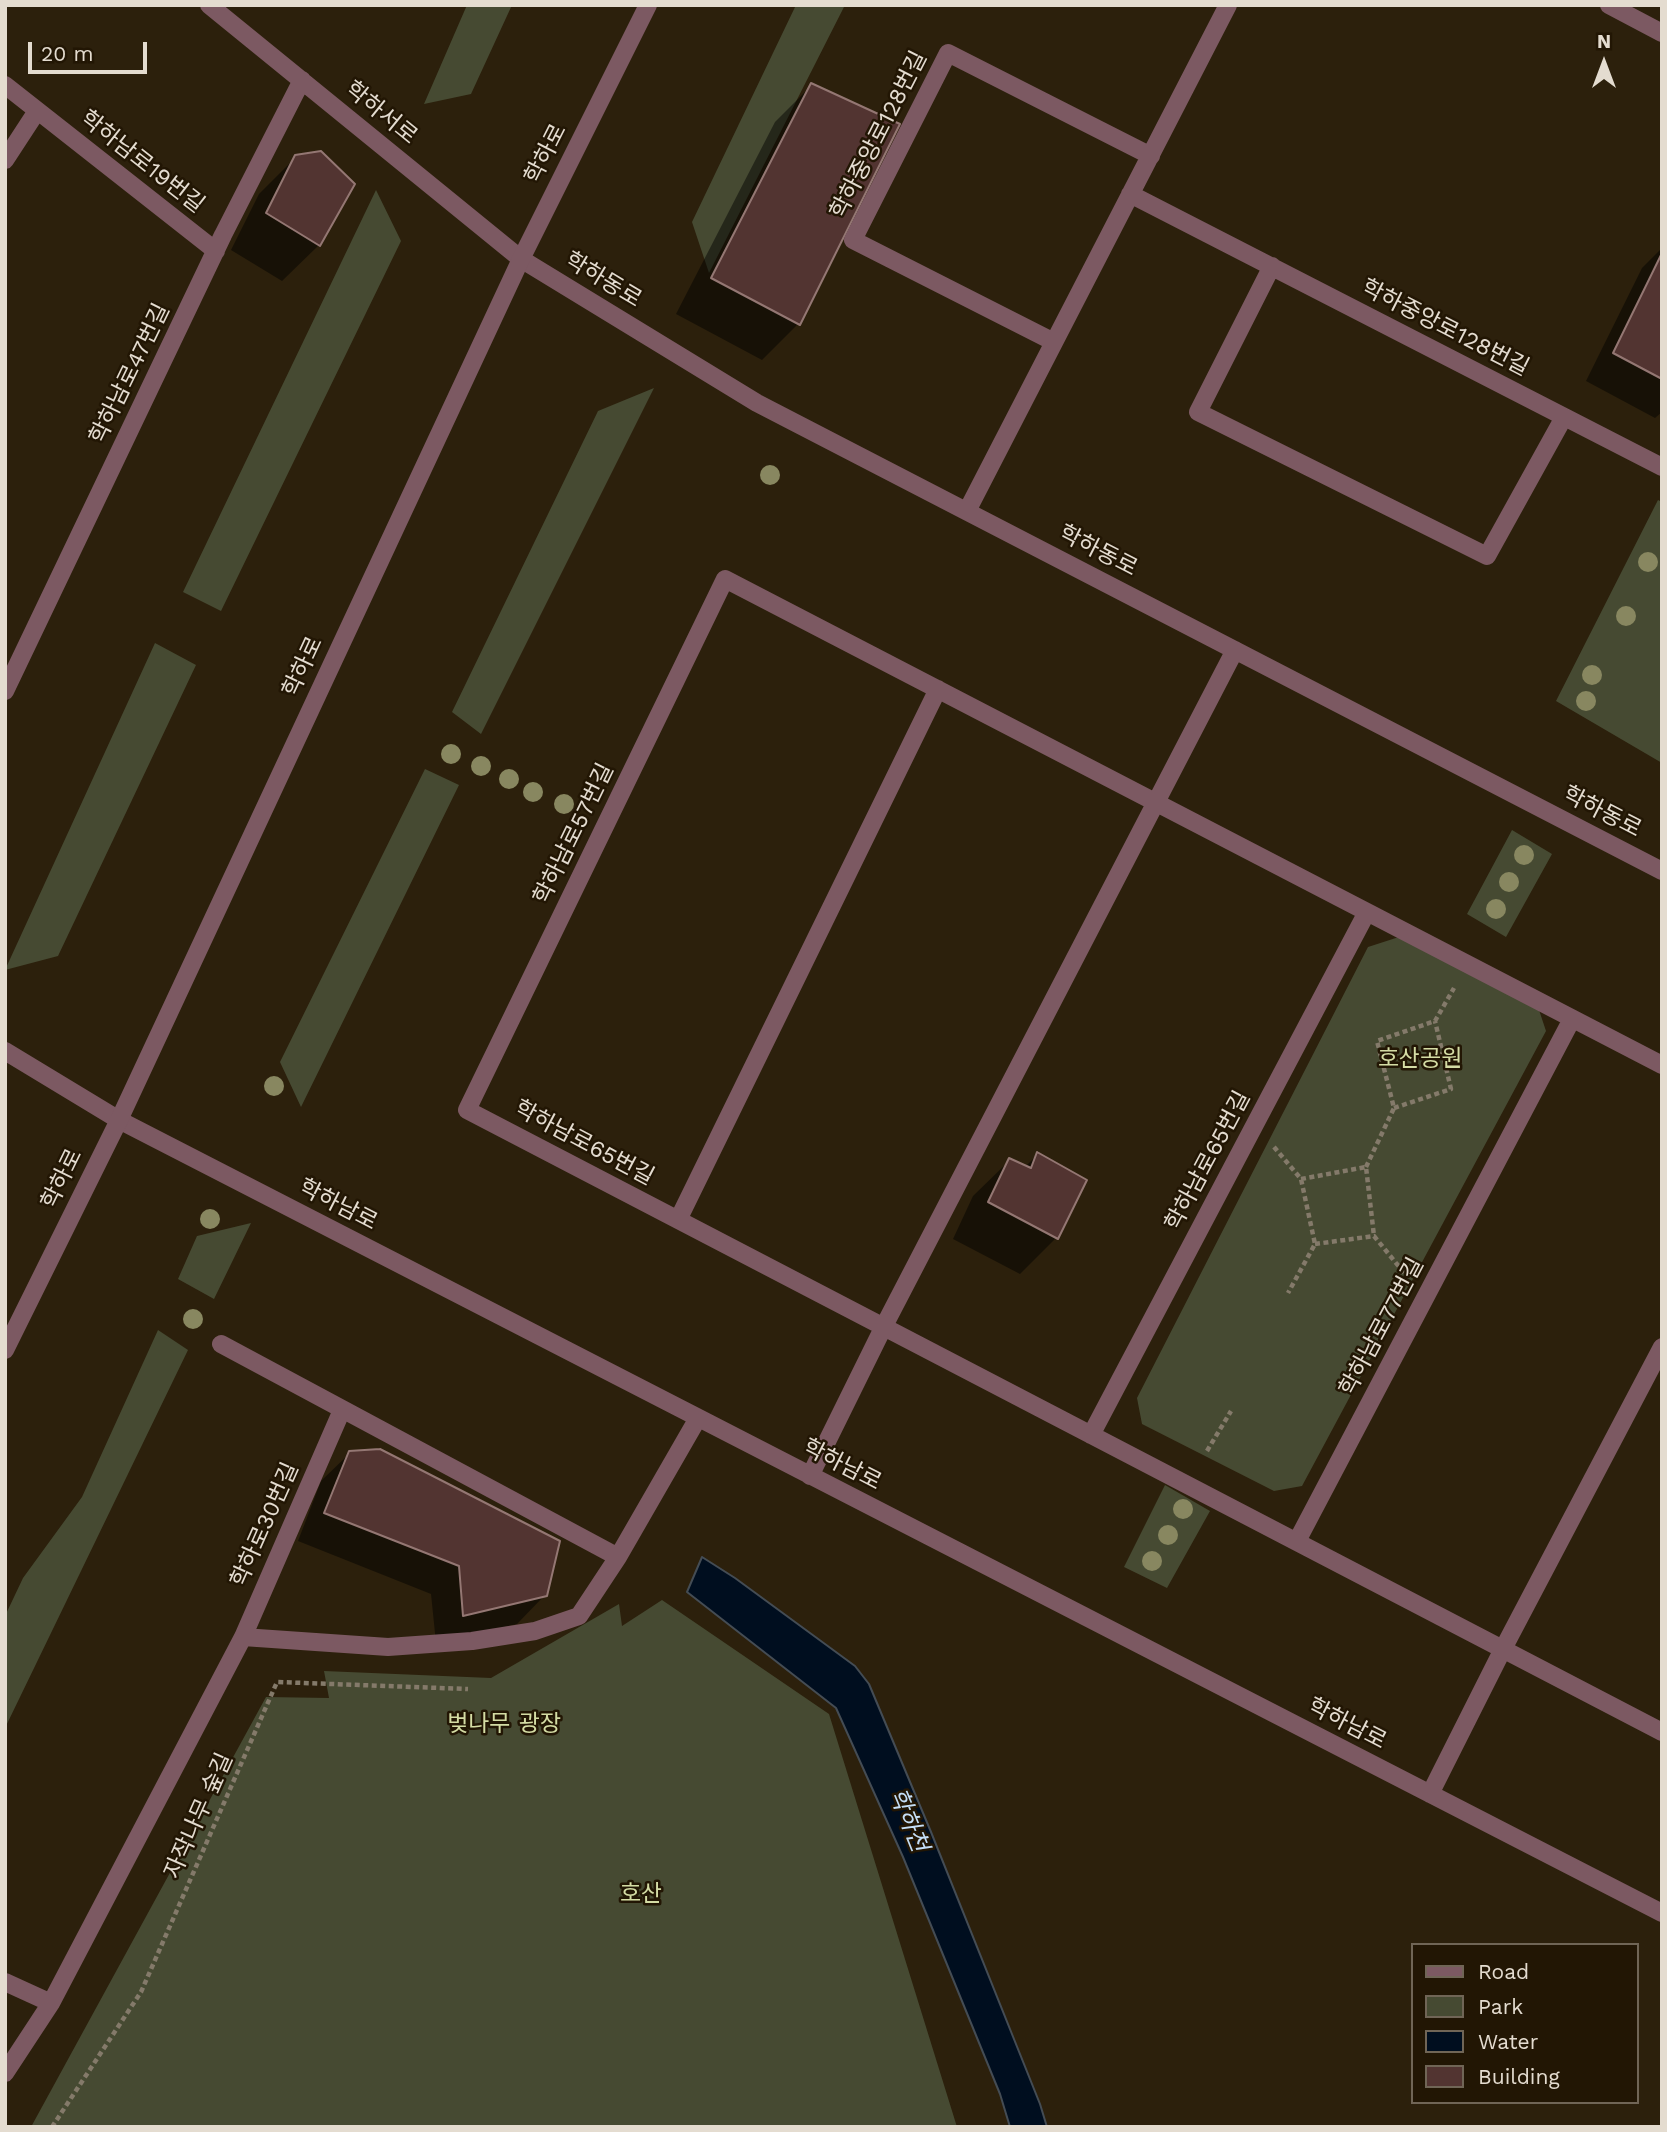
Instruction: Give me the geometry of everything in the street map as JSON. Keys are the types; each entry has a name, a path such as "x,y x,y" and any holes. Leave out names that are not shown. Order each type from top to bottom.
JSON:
{"street":[{"name":"학하서로","path":"209,5 521,258"},
{"name":"학하로","path":"5,1350 119,1120 521,258 648,5"},
{"path":"967,511 1228,5"},
{"path":"1609,5 1662,33"},
{"name":"학하중앙로128번길","path":"1054,342 853,240 948,54 1151,156"},
{"name":"학하남로47번길","path":"5,691 216,251 302,80"},
{"name":"학하남로19번길","path":"5,85 216,251"},
{"path":"5,160 37,111"},
{"name":"학하중앙로128번길","path":"1130,194 1662,467"},
{"name":"학하동로","path":"521,258 757,403 1662,871"},
{"path":"1272,267 1198,412 1487,556 1564,417"},
{"name":"학하남로57번길","path":"467,1110 725,579 938,689"},
{"path":"810,1476 884,1326 1235,650"},
{"path":"678,1220 938,689 1662,1065"},
{"name":"학하남로65번길","path":"467,1110 1091,1435 1367,912"},
{"name":"학하남로77번길","path":"1297,1541 1572,1019"},
{"name":"학하남로","path":"5,1051 119,1120 1662,1913"},
{"path":"221,1344 618,1557"},
{"path":"1430,1794 1662,1347"},
{"name":"학하로30번길","path":"5,2073 51,2003 243,1637 342,1410"},
{"path":"243,1637 388,1647 472,1641 535,1631 579,1616 618,1557 698,1418"},
{"path":"1091,1435 1662,1732"},
{"path":"5,1982 51,2003"}],"path":[{"path":"1406,1276 1374,1236 1366,1167 1394,1108 1377,1041 1435,1021 1459,980"},
{"path":"1394,1108 1451,1089 1435,1021"},
{"path":"1272,1144 1301,1180 1315,1244 1288,1293"},
{"path":"1301,1180 1366,1167"},
{"path":"1315,1244 1374,1236"},
{"path":"1207,1451 1231,1411"},
{"name":"자작나무 숲길","path":"52,2127 141,1992 276,1682 468,1689"}],"green space":[{"path":"467,5 512,5 471,94 424,104"},
{"path":"796,5 845,5 709,273 692,222"},
{"path":"376,190 401,241 221,611 183,592"},
{"path":"654,388 481,734 452,712 598,411"},
{"path":"1658,500 1662,502 1662,763 1556,701"},
{"path":"155,643 196,665 58,956 5,970"},
{"path":"425,769 459,785 301,1107 280,1062"},
{"path":"1512,830 1552,854 1506,937 1467,914"},
{"name":"호산공원","path":"1402,936 1538,1007 1546,1031 1302,1486 1274,1491 1142,1424 1137,1398 1368,947"},
{"path":"251,1223 214,1299 178,1279 197,1236"},
{"path":"158,1330 188,1350 5,1728 5,1616 23,1578 82,1497"},
{"path":"1165,1485 1210,1511 1167,1588 1124,1567"},
{"name":"호산","path":"662,1600 829,1714 957,2127 31,2127 266,1697 329,1698 324,1671 491,1678 619,1604 622,1626"}],"water":[{"name":"학하천","path":"702,1557 855,1666 869,1684 931,1832 1047,2127 1010,2127 1000,2094 903,1857 836,1708 687,1592"}],"building":[{"path":"811,83 900,124 800,325 711,278"},
{"path":"321,151 355,184 320,246 266,213 295,155"},
{"path":"1662,253 1662,379 1613,353"},
{"path":"1037,1152 1087,1180 1058,1239 988,1202 1009,1158 1031,1168"},
{"path":"380,1449 560,1541 547,1596 463,1616 459,1566 324,1513 349,1451"}],"park label":[{"name":"벚나무 광장","path":"504,1724"}]}
